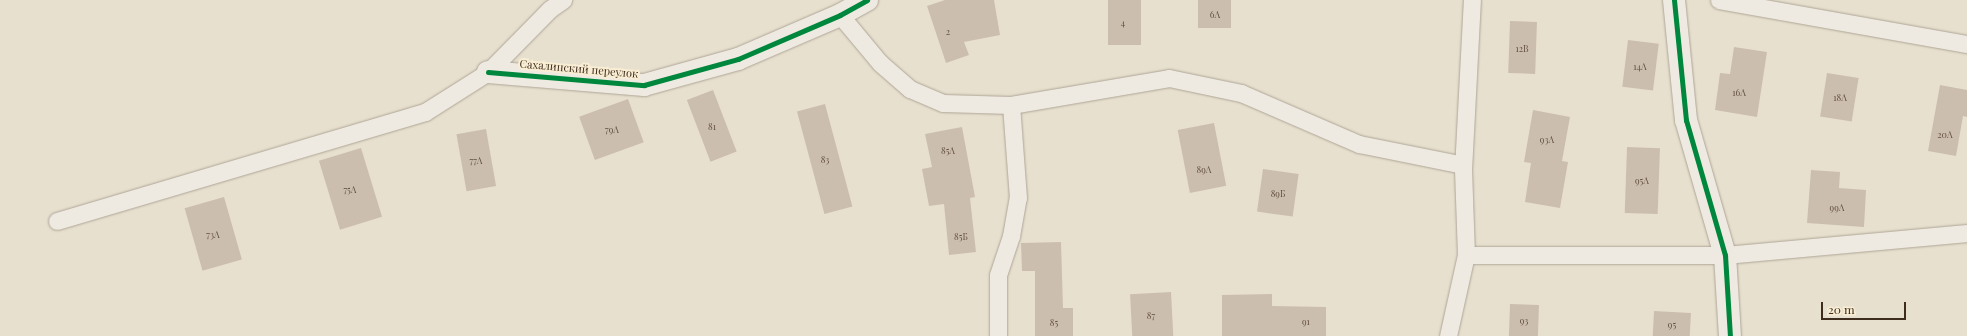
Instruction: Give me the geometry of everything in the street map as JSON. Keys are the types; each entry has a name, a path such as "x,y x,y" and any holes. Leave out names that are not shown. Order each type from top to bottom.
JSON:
{"street":[{"name":"Сахалинский переулок","path":"488,72 644,85 738,59 840,15 867,0"},
{"path":"1674,0 1686,120 1725,255 1730,336"}],"lane":[{"path":"57,221 425,112 488,72 550,9 563,0"},
{"path":"1448,336 1466,255 1463,165 1472,0"},
{"path":"1719,0 1967,44"},
{"path":"840,15 880,63 910,89 944,103 1011,105 1169,78 1241,93 1359,144 1463,165"},
{"path":"998,336 998,275 1011,236 1018,198 1011,105"},
{"path":"1466,255 1725,255 1967,233"}],"building":[{"path":"945,0 994,0 1000,35 964,42 969,55 946,63 927,6"},
{"path":"1108,0 1141,0 1141,45 1108,45"},
{"path":"1198,0 1231,0 1231,28 1198,28"},
{"path":"1510,21 1537,22 1535,74 1508,73"},
{"path":"1628,40 1659,44 1653,90 1622,87"},
{"path":"1734,47 1767,52 1757,117 1715,110 1720,73 1730,74"},
{"path":"1827,73 1859,78 1852,121 1820,116"},
{"path":"1940,85 1967,90 1967,117 1963,116 1956,156 1928,151"},
{"path":"713,90 737,152 711,162 687,100"},
{"path":"628,99 644,142 595,160 579,117"},
{"path":"825,104 852,206 824,214 797,112"},
{"path":"1533,110 1570,117 1562,161 1568,162 1560,208 1525,202 1531,163 1524,162"},
{"path":"1214,123 1226,186 1190,193 1178,130"},
{"path":"962,127 975,197 970,198 976,252 949,255 944,204 929,206 922,169 932,167 925,134"},
{"path":"486,129 496,186 467,191 456,134"},
{"path":"1627,147 1660,148 1658,214 1625,213"},
{"path":"361,148 382,217 340,230 319,161"},
{"path":"1263,169 1299,174 1293,217 1257,212"},
{"path":"1811,170 1840,172 1839,188 1866,190 1864,227 1807,223"},
{"path":"224,197 242,259 203,271 185,208"},
{"path":"1061,242 1063,308 1073,308 1073,336 1035,336 1035,271 1022,271 1021,243"},
{"path":"1171,292 1173,336 1132,336 1130,294"},
{"path":"1272,294 1272,306 1326,307 1326,336 1222,336 1222,295"},
{"path":"1510,304 1539,305 1538,336 1509,336"},
{"path":"1654,311 1691,313 1690,336 1653,336"}],"cycle path":[{"path":"488,72 644,85 738,59 840,15 867,0"},
{"path":"1674,0 1686,120 1725,255 1730,336"}]}
